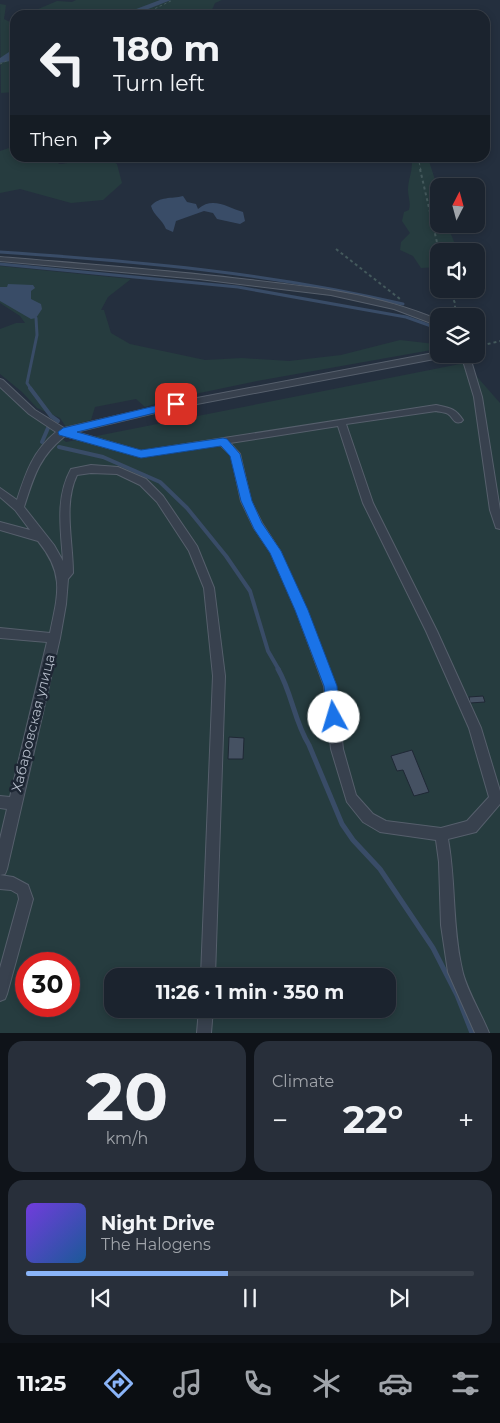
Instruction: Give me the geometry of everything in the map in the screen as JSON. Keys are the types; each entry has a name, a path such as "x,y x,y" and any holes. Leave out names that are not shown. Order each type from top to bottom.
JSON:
{"street":[{"path":"0,259 230,280 346,294 418,313 430,319"},
{"path":"19,507 32,468 48,444 63,432 176,404 430,357"},
{"path":"468,363 478,397 495,510 500,525"},
{"path":"0,382 32,412 63,432 141,454 436,408 452,412 458,420"},
{"path":"223,442 235,454 246,501 258,525 275,551 301,610 330,686 337,749 352,798 368,818 385,827 441,834 471,827 498,798 474,728 431,631 368,502 341,422"},
{"name":"Хабаровская улица","path":"0,869 54,638 63,577 68,573 66,496 69,479 74,472 91,469 118,471 143,482 155,493 193,549 210,588 219,676 208,968"},
{"path":"0,492 19,507 24,518 42,538 56,557 63,577"},
{"path":"0,526 42,538"},
{"path":"0,633 54,638"},
{"path":"0,802 14,803"},
{"path":"441,834 446,862 448,925 455,972 482,1033"},
{"path":"0,882 13,884 23,890 26,899 0,994"},
{"path":"204,1033 205,1018"}],"path":[{"path":"150,10 173,0"},
{"path":"419,162 437,243"},
{"path":"336,249 418,313"},
{"path":"485,345 500,341"}],"green space":[{"path":"76,0 222,0 215,3 212,10 36,10 57,1 72,2"},
{"path":"0,4 6,5 4,19 10,22 10,92 1,93"},
{"path":"10,148 10,162 57,162 59,164 72,162 113,162 117,164 122,183 103,200 71,203 20,189 0,193 0,151"},
{"path":"412,162 429,162 434,178 430,178 430,233 450,233 454,243 430,243 430,268 421,268 413,256 400,250 401,242 410,233 402,221 404,212 409,210 410,207 409,181"},
{"path":"0,266 131,279 108,297 101,310 104,310 111,333 130,344 205,360 242,358 289,361 341,355 400,340 430,343 430,350 257,381 171,399 145,407 136,399 95,407 91,420 66,427 60,418 37,408 22,392 0,374 0,329 16,323 25,323 20,316 0,303"},
{"path":"465,363 500,403 500,1033 0,1033 0,385 66,442"}],"water":[{"path":"183,196 187,202 196,204 198,209 209,203 215,203 243,212 245,221 240,224 217,219 213,213 204,211 176,221 173,232 166,229 151,206 162,199"},
{"path":"8,284 33,285 35,288 31,291 31,299 41,304 42,309 36,318 31,319 0,301 0,287 7,287"}],"building":[{"path":"483,696 485,702 470,703 469,697"},
{"path":"229,737 244,738 243,759 228,759"},
{"path":"412,750 429,792 414,796 403,770 397,771 391,756"}],"waterway":[{"path":"140,10 167,0"},
{"path":"0,61 10,56"},
{"path":"0,252 152,264 253,276 353,293 403,304"},
{"path":"0,264 238,287 406,317 430,326"},
{"path":"31,389 27,383 37,335 36,318"},
{"path":"30,388 51,416 58,421"},
{"path":"42,442 48,428"},
{"path":"59,447 103,457 160,482 187,508 226,556 250,591 268,651 279,670"},
{"path":"278,669 287,688 304,736 342,824 353,840 380,869 433,948 457,995 472,1033"}],"route":[{"path":"176,404 63,432 141,454 223,442 235,454 242,476 246,501 258,525 275,551 301,610 330,686 334,717"}]}
